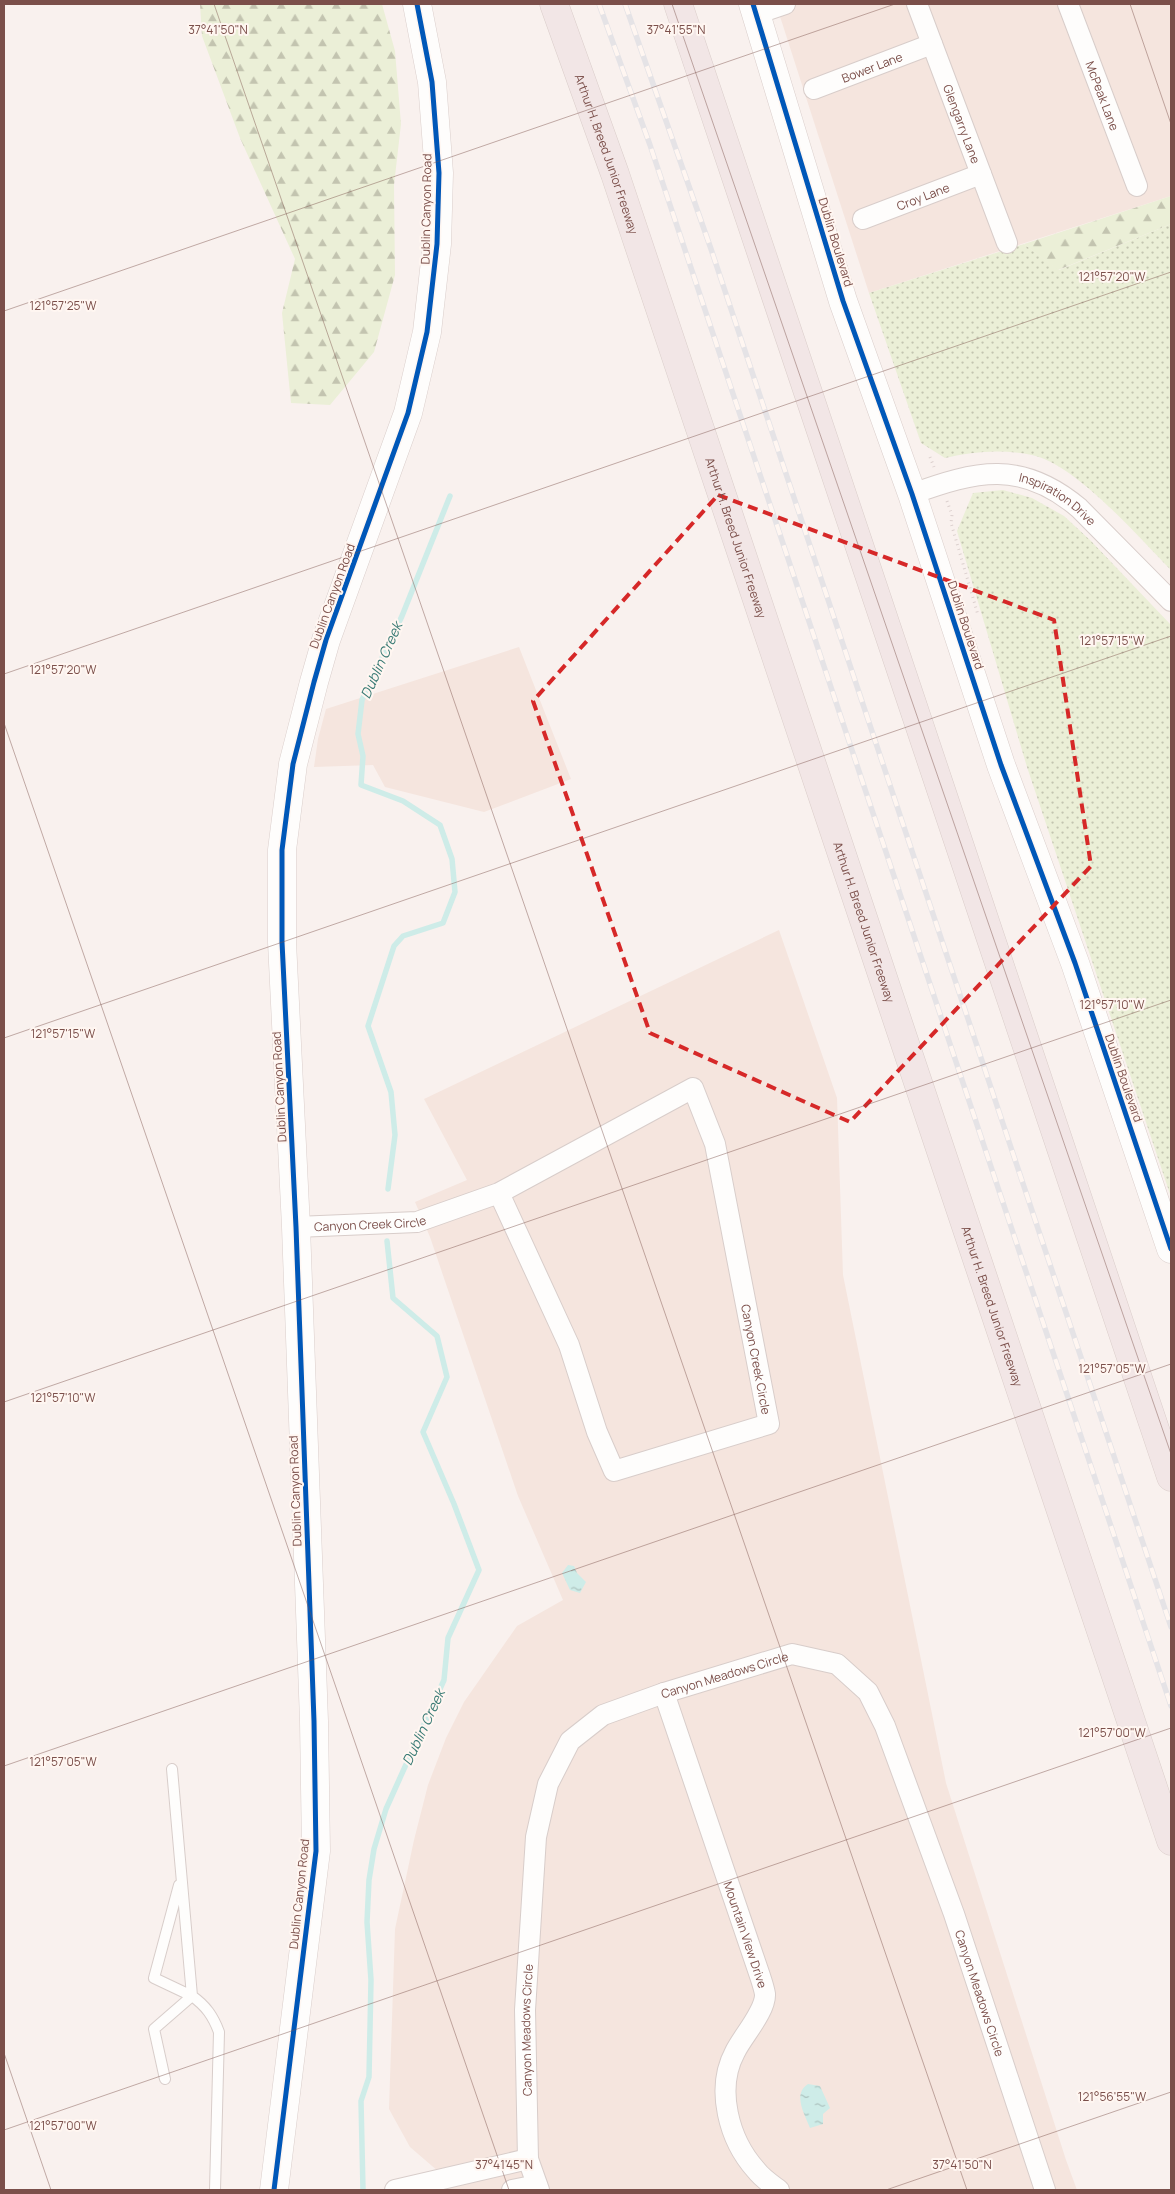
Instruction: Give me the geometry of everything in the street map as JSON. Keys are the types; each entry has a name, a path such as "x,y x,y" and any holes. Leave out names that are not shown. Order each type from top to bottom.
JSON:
{"highway":[{"name":"Arthur H. Breed Junior Freeway","path":"554,4 621,193 1171,1841"},
{"path":"678,4 1171,1476"}],"main road":[{"name":"Dublin Canyon Road","path":"274,2190 316,1850 314,1721 296,1227 282,942 282,850 293,764 314,682 326,640 408,414 427,332 438,244 439,173 432,82 417,4"},
{"name":"Dublin Boulevard","path":"754,9 843,301 912,494 1001,765 1076,963 1171,1249"}],"street":[{"path":"754,9 785,4"},
{"name":"Glengarry Lane","path":"916,4 1007,244"},
{"name":"McPeak Lane","path":"1068,4 1137,186"},
{"name":"Bower Lane","path":"814,89 932,44"},
{"name":"Croy Lane","path":"863,219 981,174"},
{"name":"Inspiration Drive","path":"912,494 950,481 983,474 1013,476 1044,484 1078,508 1171,601"},
{"name":"Canyon Creek Circle","path":"296,1227 417,1222 499,1193 694,1088 715,1144 769,1424 614,1471 597,1432 569,1345 499,1193"},
{"name":"Canyon Meadows Circle","path":"538,2188 528,2159 524,2010 536,1837 548,1784 570,1741 603,1715 664,1693 792,1654 837,1664 868,1692 886,1726 954,1914 1045,2190"},
{"name":"Mountain View Drive","path":"664,1693 757,1966 765,1996 757,2016 734,2052 727,2072 726,2096 730,2126 740,2148 756,2170 779,2190"},
{"path":"395,2190 528,2159"},
{"path":"512,2190 538,2188"}],"lane":[{"path":"172,1770 192,1996"},
{"path":"181,1877 154,1978 192,1996 204,2005 214,2018 219,2032 215,2190"},
{"path":"165,2079 154,2029 192,1996"}],"highlighted area":[{"path":"718,495 1054,620 1091,866 850,1122 650,1033 533,701"}],"shaded area":[{"path":"776,4 1171,4 1171,196 869,293"},
{"path":"519,647 571,779 484,812 385,787 373,765 314,767 318,739 326,709"},
{"path":"779,930 837,1098 843,1275 946,1783 1077,2190 445,2190 439,2172 410,2147 389,2109 395,1929 428,1785 446,1738 464,1702 517,1626 563,1600 518,1496 430,1237 415,1202 467,1180 424,1099"}],"green space":[{"path":"200,4 382,4 395,51 401,124 394,185 395,275 374,352 330,405 291,403 282,313 295,259 240,138 202,36"},
{"path":"1171,196 1171,224 1058,270 1024,244"},
{"path":"1171,224 1171,570 1125,522 1087,487 1068,472 1049,461 1032,455 999,451 978,452 945,458 921,443 869,293 1024,244 1059,270"},
{"path":"1003,490 1032,498 1064,516 1091,541 1171,625 1171,1197 1027,767 957,531 973,493"}],"water":[{"path":"568,1565 574,1566 577,1573 586,1582 580,1593 570,1590 562,1573"},
{"path":"808,2084 820,2086 830,2108 823,2114 823,2124 810,2128 800,2099 803,2088"}],"waterway":[{"name":"Dublin Creek","path":"388,1189 395,1135 391,1092 368,1026 394,946 403,936 443,923 455,892 452,859 440,825 403,801 361,785 363,756 358,734 362,700 402,616 450,496"},
{"name":"Dublin Creek","path":"363,2190 361,2101 369,2077 371,1980 367,1922 369,1880 374,1849 386,1809 444,1680 448,1638 479,1570 454,1504 423,1432 447,1377 437,1336 393,1298 387,1241"}],"railway":[{"path":"599,4 650,145 1171,1706"},
{"path":"625,4 711,249 1171,1627"}],"cycle path":[{"path":"274,2190 316,1851 314,1721 296,1227 282,942 282,850 293,764 314,682 326,640 408,413 427,332 437,244 439,173 432,82 417,4"},
{"path":"753,4 843,301 912,494 1001,765 1075,963 1171,1249"}]}
